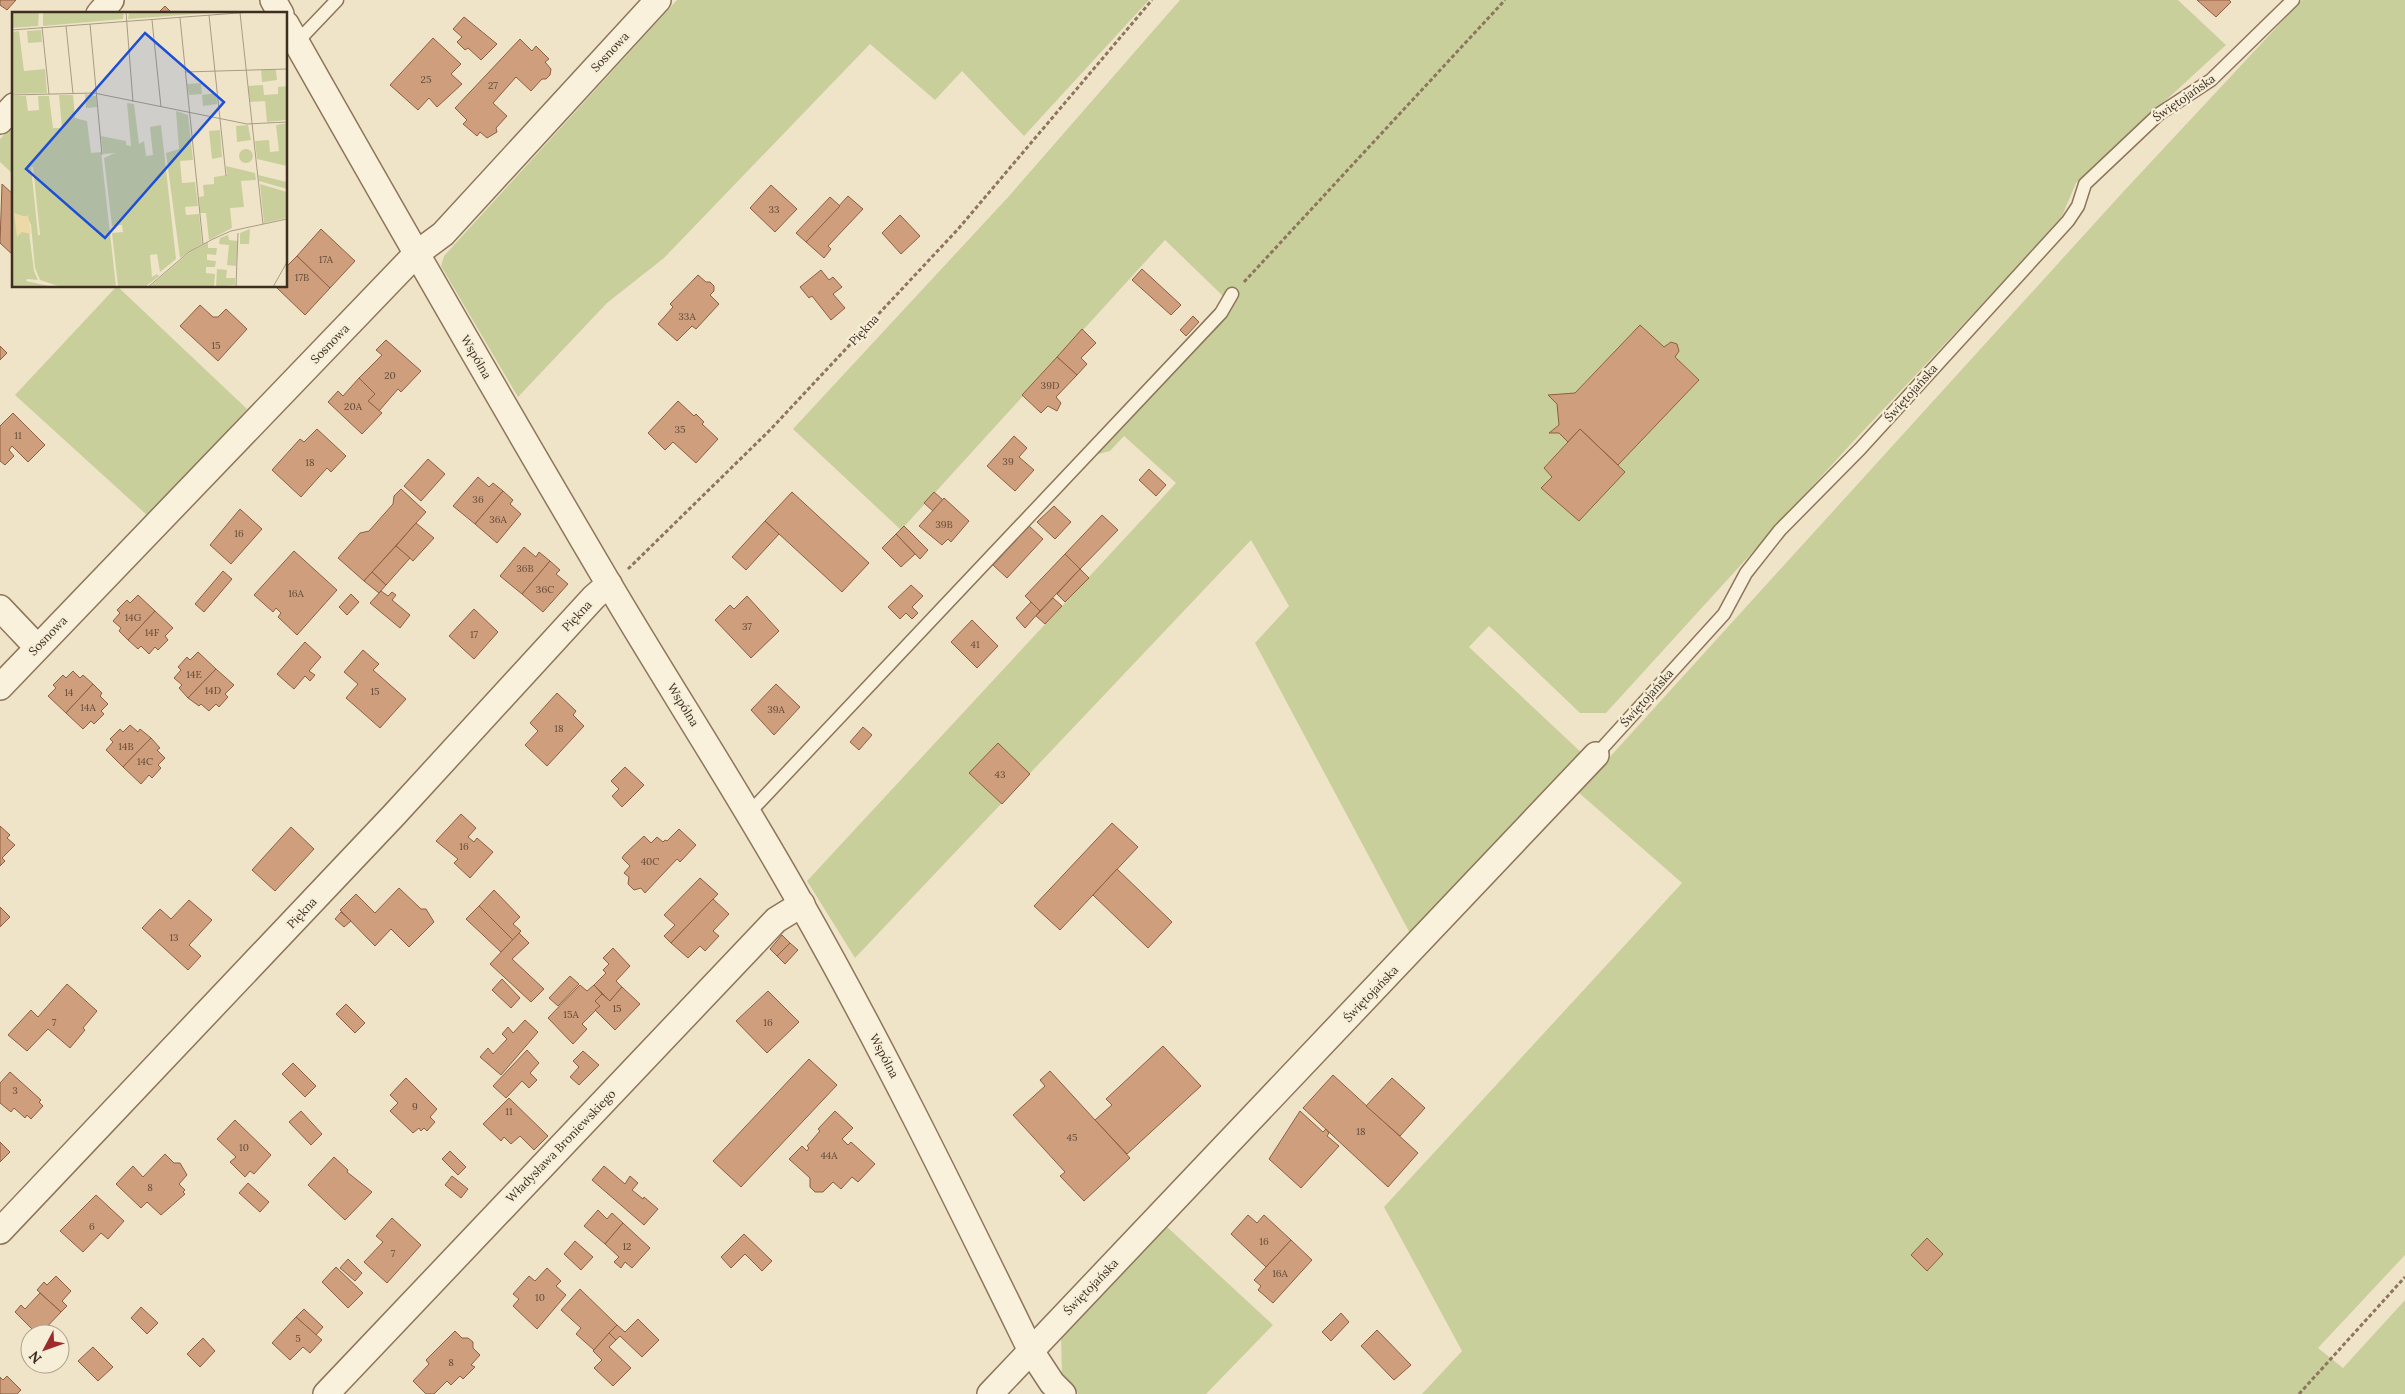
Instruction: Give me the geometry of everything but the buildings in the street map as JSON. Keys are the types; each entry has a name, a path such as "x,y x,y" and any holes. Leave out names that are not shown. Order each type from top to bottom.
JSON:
{"street":[{"path":"100,12 111,0"},
{"path":"273,0 280,12"},
{"name":"Sosnowa","path":"0,687 416,254 443,234 658,0"},
{"name":"Wspólna","path":"292,33 416,254 609,584 749,813 802,904 913,1111 1031,1351 1052,1383 1063,1394"},
{"path":"0,121 12,108"},
{"name":"Piękna","path":"0,1231 394,815 594,597 609,584"},
{"path":"0,608 37,647"},
{"name":"Świętojańska","path":"990,1394 1596,755"},
{"name":"Władysława Broniewskiego","path":"326,1394 776,920 802,904"}],"lane":[{"path":"292,33 337,0"},
{"name":"Świętojańska","path":"1596,755 1724,614 1746,573 1780,530 1860,449 2068,221 2078,206 2085,184 2159,114 2211,80 2293,0"},
{"path":"749,813 1221,313 1232,294"}],"path":[{"name":"Piękna","path":"609,584 638,562 771,430 959,228 1093,67 1152,0"},
{"path":"1232,294 1505,0"},
{"path":"2299,1394 2405,1277"}],"green space":[{"path":"677,0 1149,0 1024,136 962,71 935,100 870,44 664,258 607,303 518,397 441,266 444,256"},
{"path":"1180,0 2178,0 2226,45 2076,183 2060,221 1850,445 1606,713 1580,713 1489,626 1469,647 1584,755 1412,937 1255,643 1289,606 1251,540 855,958 807,881 1176,483 1124,436 1110,451 1095,455 1235,304 1224,297 1165,240 901,530 793,429 1010,195"},
{"path":"2302,0 2405,0 2405,1255 2318,1348 2343,1368 2405,1300 2405,1394 1422,1394 1462,1351 1384,1207 1682,883 1578,792 2123,192"},
{"path":"12,126 12,173 0,162 0,139"},
{"path":"115,288 119,288 247,409 148,516 15,395"},
{"path":"1165,1225 1273,1325 1206,1394 1078,1394 1062,1376 1061,1336"}]}
